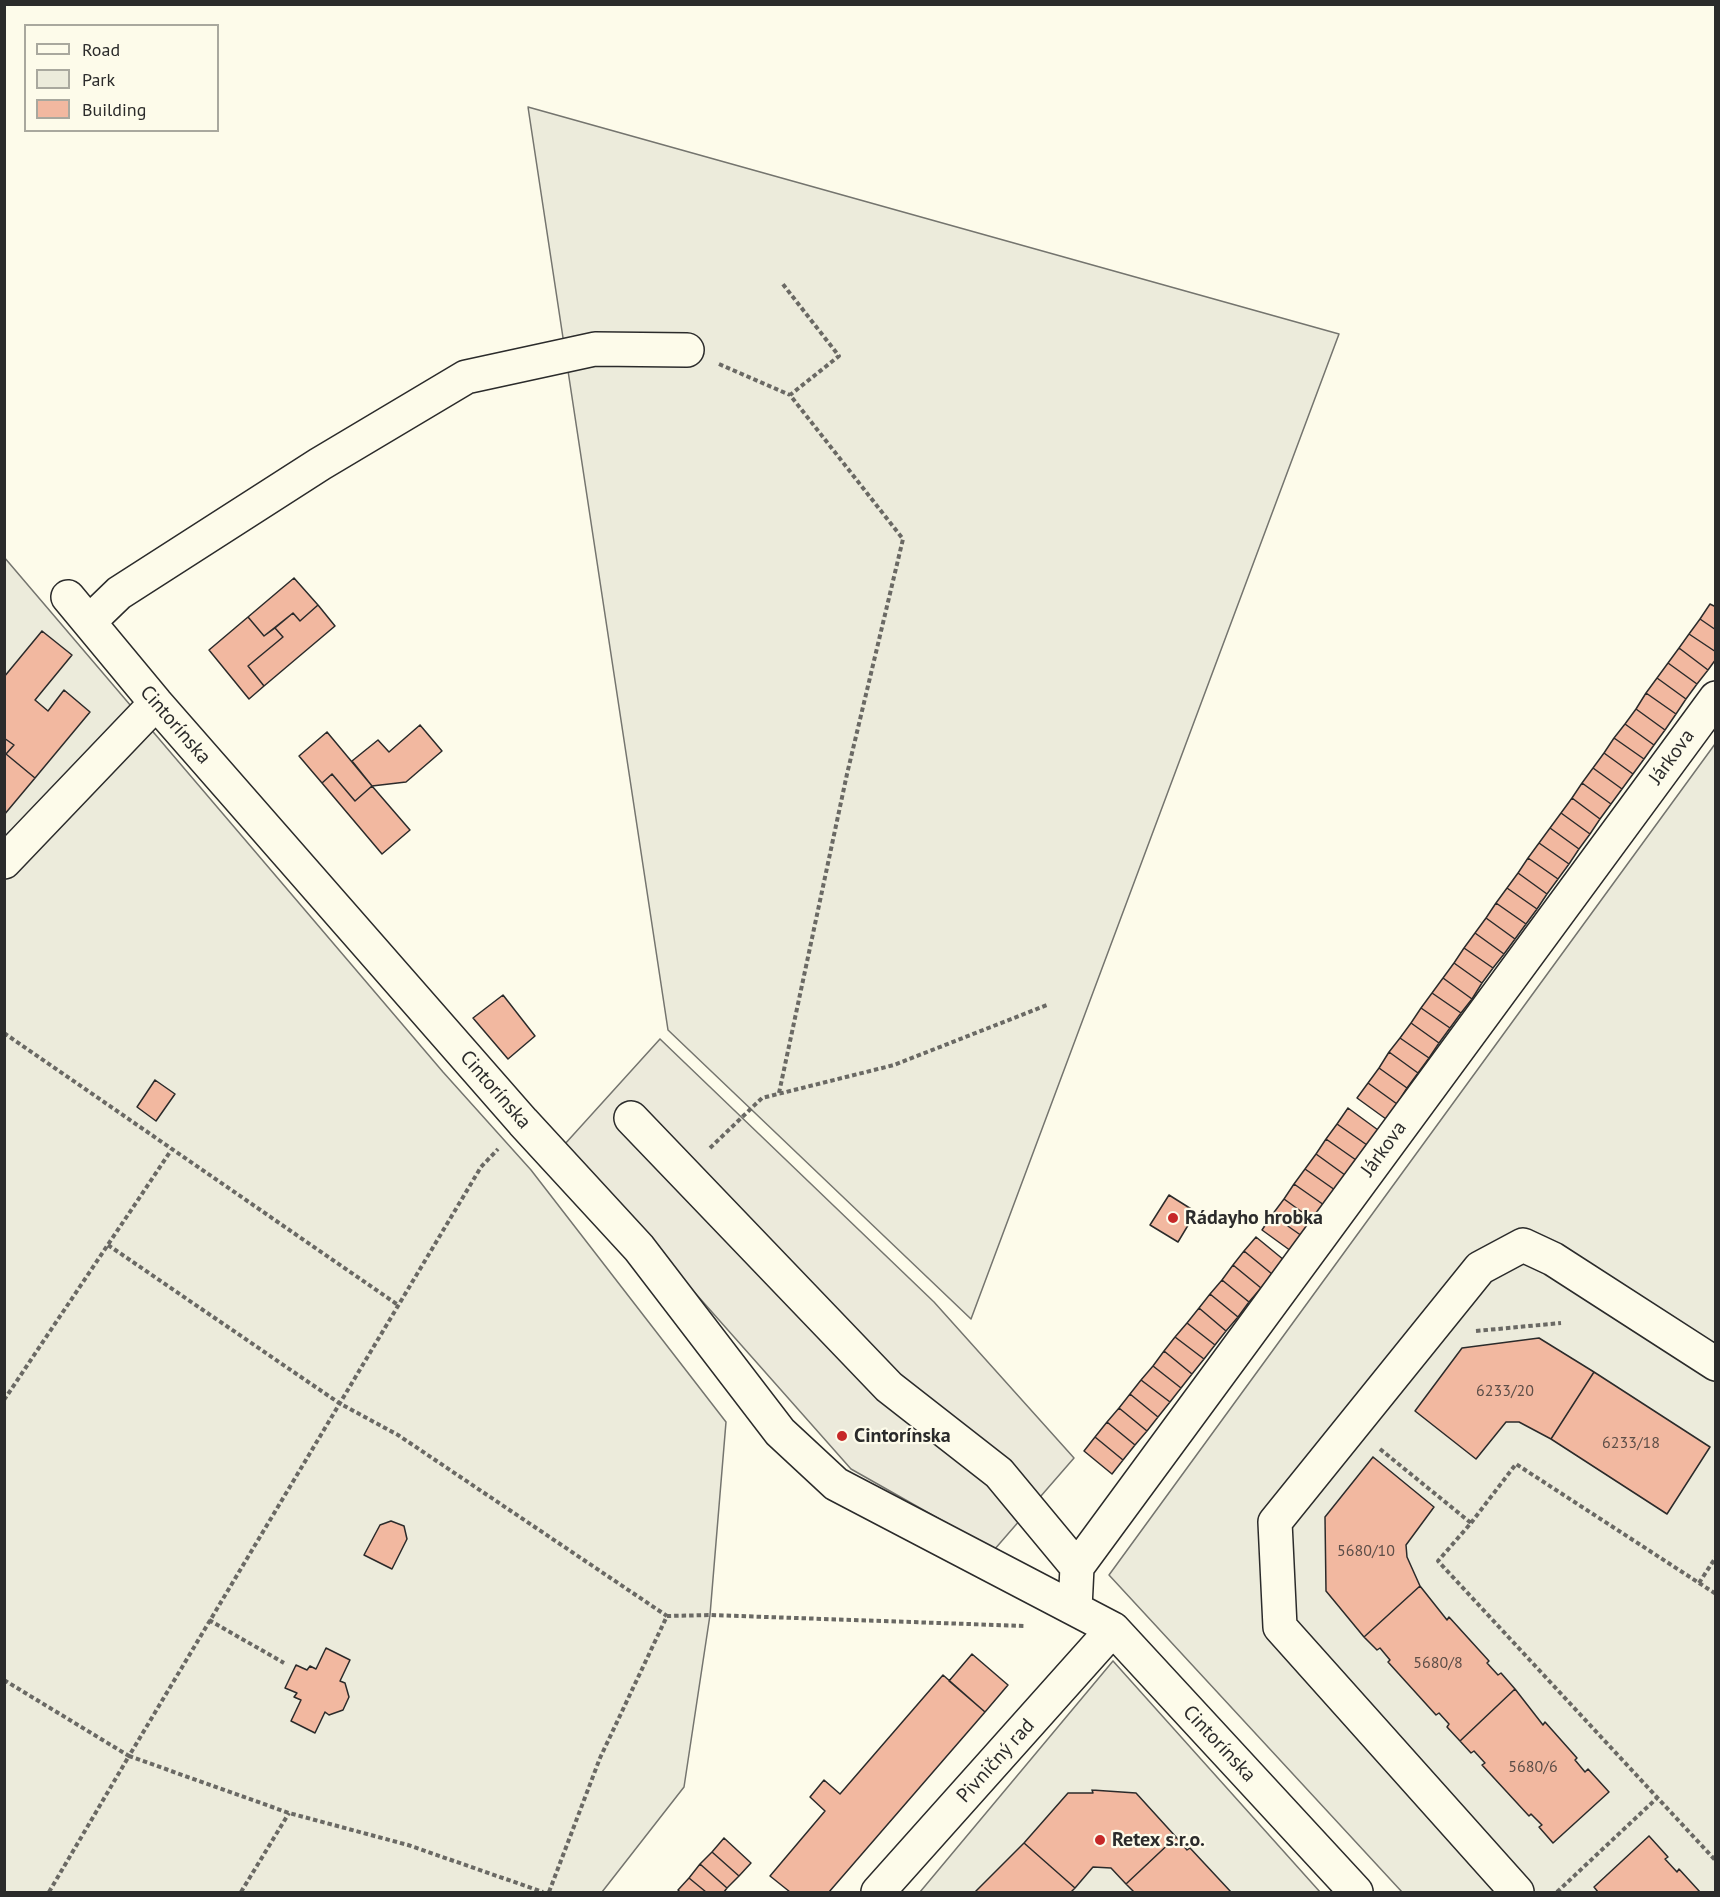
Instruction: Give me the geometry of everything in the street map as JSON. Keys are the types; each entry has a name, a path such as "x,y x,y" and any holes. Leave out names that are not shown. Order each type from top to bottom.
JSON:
{"street":[{"path":"89,622 119,593 320,464 466,377 594,349 687,350"},
{"name":"Cintorínska","path":"68,597 156,704 523,1122 639,1248 780,1432 837,1484 1113,1629 1356,1893"},
{"name":"Járkova","path":"1077,1567 1716,698"},
{"path":"4,862 156,704"},
{"path":"631,1119 889,1387 999,1473 1077,1567 1076,1608"},
{"path":"1517,1893 1280,1627 1275,1522 1480,1268 1523,1245 1552,1259 1716,1364"},
{"name":"Pivničný rad","path":"878,1893 1113,1629"}],"path":[{"path":"782,283 839,356 790,395"},
{"path":"687,350 790,395 903,540 847,774 779,1093"},
{"path":"683,1173 762,1098 894,1065 1047,1005"},
{"path":"4,1033 398,1305"},
{"path":"49,1893 209,1620 481,1167 523,1122"},
{"path":"4,1400 172,1149"},
{"path":"108,1245 339,1403 398,1435 667,1616 722,1615 1030,1626"},
{"path":"1473,1331 1561,1323"},
{"path":"1376,1446 1471,1523"},
{"path":"1716,1594 1516,1464 1438,1562 1716,1861"},
{"path":"1699,1583 1716,1557"},
{"path":"549,1893 600,1758 667,1616"},
{"path":"209,1620 284,1663"},
{"path":"4,1680 129,1756 289,1813 408,1845 543,1893"},
{"path":"1557,1893 1657,1798"},
{"path":"241,1893 289,1813"}],"green space":[{"path":"528,107 1339,334 971,1319 668,1030"},
{"path":"4,557 443,1072 531,1170 726,1422 710,1615 684,1787 602,1892 5,1892"},
{"path":"1715,744 1715,1892 1402,1892 1109,1575"},
{"path":"1113,1661 1320,1892 920,1892"}],"shaded area":[{"path":"660,1039 934,1302 1074,1458 994,1550 851,1469 564,1145"}],"building":[{"path":"294,578 318,605 300,621 293,613 264,636 248,617"},
{"path":"1710,604 1716,607 1716,630 1700,619"},
{"path":"318,605 335,626 264,686 248,666 283,637 275,628 293,613 300,621"},
{"path":"248,617 264,636 275,628 283,637 248,666 264,686 249,699 209,650"},
{"path":"1700,619 1716,630 1716,652 1689,634"},
{"path":"42,631 72,655 35,700 48,711 64,690 90,712 35,778 6,754 14,745 4,738 4,677"},
{"path":"1689,634 1716,652 1716,659 1708,670 1679,648"},
{"path":"1679,648 1708,670 1697,684 1668,663"},
{"path":"1668,663 1697,684 1686,699 1657,678"},
{"path":"1657,678 1686,699 1676,714 1646,693"},
{"path":"1646,693 1676,714 1665,730 1636,709"},
{"path":"1636,709 1665,730 1654,745 1625,724"},
{"path":"1625,724 1654,745 1644,759 1614,738"},
{"path":"420,725 442,751 406,782 372,786 352,761 378,740 389,752"},
{"path":"327,732 372,786 355,801 332,774 322,783 299,756"},
{"path":"4,738 14,745 6,754 35,778 4,815"},
{"path":"1614,738 1644,759 1633,774 1604,753"},
{"path":"1604,753 1633,774 1622,789 1593,768"},
{"path":"1593,768 1622,789 1611,804 1582,783"},
{"path":"332,774 355,801 372,786 410,830 382,854 322,783"},
{"path":"1582,783 1611,804 1600,819 1572,798"},
{"path":"1572,798 1600,819 1590,834 1561,813"},
{"path":"1561,813 1590,834 1579,849 1550,828"},
{"path":"1550,828 1579,849 1569,864 1539,843"},
{"path":"1539,843 1569,864 1558,879 1528,858"},
{"path":"1528,858 1558,879 1547,894 1518,873"},
{"path":"1518,873 1547,894 1537,909 1507,888"},
{"path":"1507,888 1537,909 1526,924 1496,903"},
{"path":"1496,903 1526,924 1515,939 1486,918"},
{"path":"1486,918 1515,939 1504,954 1475,933"},
{"path":"1475,933 1504,954 1493,968 1464,948"},
{"path":"1464,948 1493,968 1482,983 1454,963"},
{"path":"1454,963 1482,983 1472,999 1443,978"},
{"path":"1443,978 1472,999 1461,1013 1432,993"},
{"path":"1432,993 1461,1013 1450,1028 1421,1008"},
{"path":"503,995 535,1036 508,1059 473,1018"},
{"path":"1421,1008 1450,1028 1439,1043 1411,1023"},
{"path":"1411,1023 1439,1043 1429,1058 1400,1038"},
{"path":"1400,1038 1429,1058 1418,1073 1389,1052"},
{"path":"1389,1052 1418,1073 1407,1088 1379,1068"},
{"path":"1379,1068 1407,1088 1397,1104 1368,1083"},
{"path":"155,1080 175,1094 156,1121 137,1107"},
{"path":"1368,1083 1397,1104 1386,1119 1357,1098"},
{"path":"1348,1108 1378,1130 1367,1145 1337,1124"},
{"path":"1337,1124 1367,1145 1356,1160 1326,1139"},
{"path":"1326,1139 1356,1160 1345,1175 1316,1154"},
{"path":"1316,1154 1345,1175 1335,1190 1305,1169"},
{"path":"1305,1169 1335,1190 1324,1205 1294,1184"},
{"path":"1294,1184 1324,1205 1313,1220 1284,1199"},
{"name":"Rádayho hrobka","path":"1169,1195 1196,1212 1178,1242 1150,1225"},
{"path":"1284,1199 1313,1220 1302,1236 1272,1215"},
{"path":"1272,1215 1302,1236 1291,1251 1262,1230"},
{"path":"1256,1237 1284,1260 1272,1274 1244,1251"},
{"path":"1244,1251 1272,1274 1261,1288 1233,1265"},
{"path":"1233,1265 1261,1288 1249,1302 1222,1280"},
{"path":"1222,1280 1249,1302 1238,1317 1210,1294"},
{"path":"1210,1294 1238,1317 1226,1331 1199,1308"},
{"path":"1199,1308 1226,1331 1215,1345 1187,1323"},
{"path":"1187,1323 1215,1345 1204,1359 1175,1337"},
{"path":"1175,1337 1204,1359 1192,1374 1164,1351"},
{"path":"1539,1338 1594,1372 1551,1439 1519,1422 1506,1422 1476,1459 1415,1411 1462,1348"},
{"path":"1164,1351 1192,1374 1181,1388 1153,1366"},
{"path":"1153,1366 1181,1388 1170,1402 1141,1380"},
{"path":"1594,1372 1710,1447 1667,1514 1551,1439"},
{"path":"1141,1380 1170,1402 1158,1417 1130,1394"},
{"path":"1130,1394 1158,1417 1147,1431 1119,1408"},
{"path":"1119,1408 1147,1431 1135,1445 1107,1422"},
{"path":"1107,1422 1135,1445 1123,1460 1095,1437"},
{"path":"1095,1437 1123,1460 1112,1474 1084,1451"},
{"path":"1373,1457 1434,1507 1406,1545 1407,1557 1420,1586 1364,1637 1326,1591 1325,1517"},
{"path":"391,1521 404,1526 407,1539 392,1569 364,1555 380,1525"},
{"path":"1420,1586 1447,1620 1449,1617 1489,1661 1487,1663 1498,1675 1501,1673 1515,1689 1460,1741 1447,1727 1449,1724 1439,1713 1436,1715 1388,1662 1390,1660 1380,1648 1377,1650 1364,1637"},
{"path":"326,1648 350,1660 340,1681 345,1683 349,1697 343,1710 329,1715 325,1712 315,1733 291,1721 301,1700 294,1697 297,1693 285,1688 296,1665 307,1670 310,1666 316,1669"},
{"path":"972,1654 1008,1685 985,1712 949,1681"},
{"path":"943,1675 985,1712 829,1892 790,1892 770,1876 825,1811 810,1797 824,1780 840,1794"},
{"path":"1515,1689 1543,1725 1545,1722 1577,1758 1575,1760 1585,1772 1588,1769 1609,1792 1553,1843 1539,1827 1542,1825 1531,1814 1529,1816 1482,1765 1485,1763 1474,1751 1471,1753 1460,1741"},
{"name":"Retex s.r.o.","path":"1092,1790 1136,1793 1176,1837 1126,1884 1111,1868 1093,1867 1075,1888 1024,1843 1068,1793 1093,1793"},
{"path":"1649,1836 1668,1857 1665,1859 1677,1872 1679,1869 1700,1892 1598,1892 1594,1887"},
{"path":"1176,1837 1187,1850 1190,1848 1231,1892 1134,1892 1126,1884"},
{"path":"724,1838 751,1863 739,1876 712,1852"},
{"path":"1024,1843 1075,1888 1071,1892 975,1892"},
{"path":"712,1852 739,1876 727,1888 700,1864"},
{"path":"700,1864 727,1888 724,1892 706,1892 689,1878"},
{"path":"689,1878 706,1892 680,1892 678,1890"}],"place":[{"name":"Rádayho hrobka","path":"1173,1218"},
{"name":"Cintorínska","path":"842,1436"},
{"name":"Retex s.r.o.","path":"1100,1840"}]}
